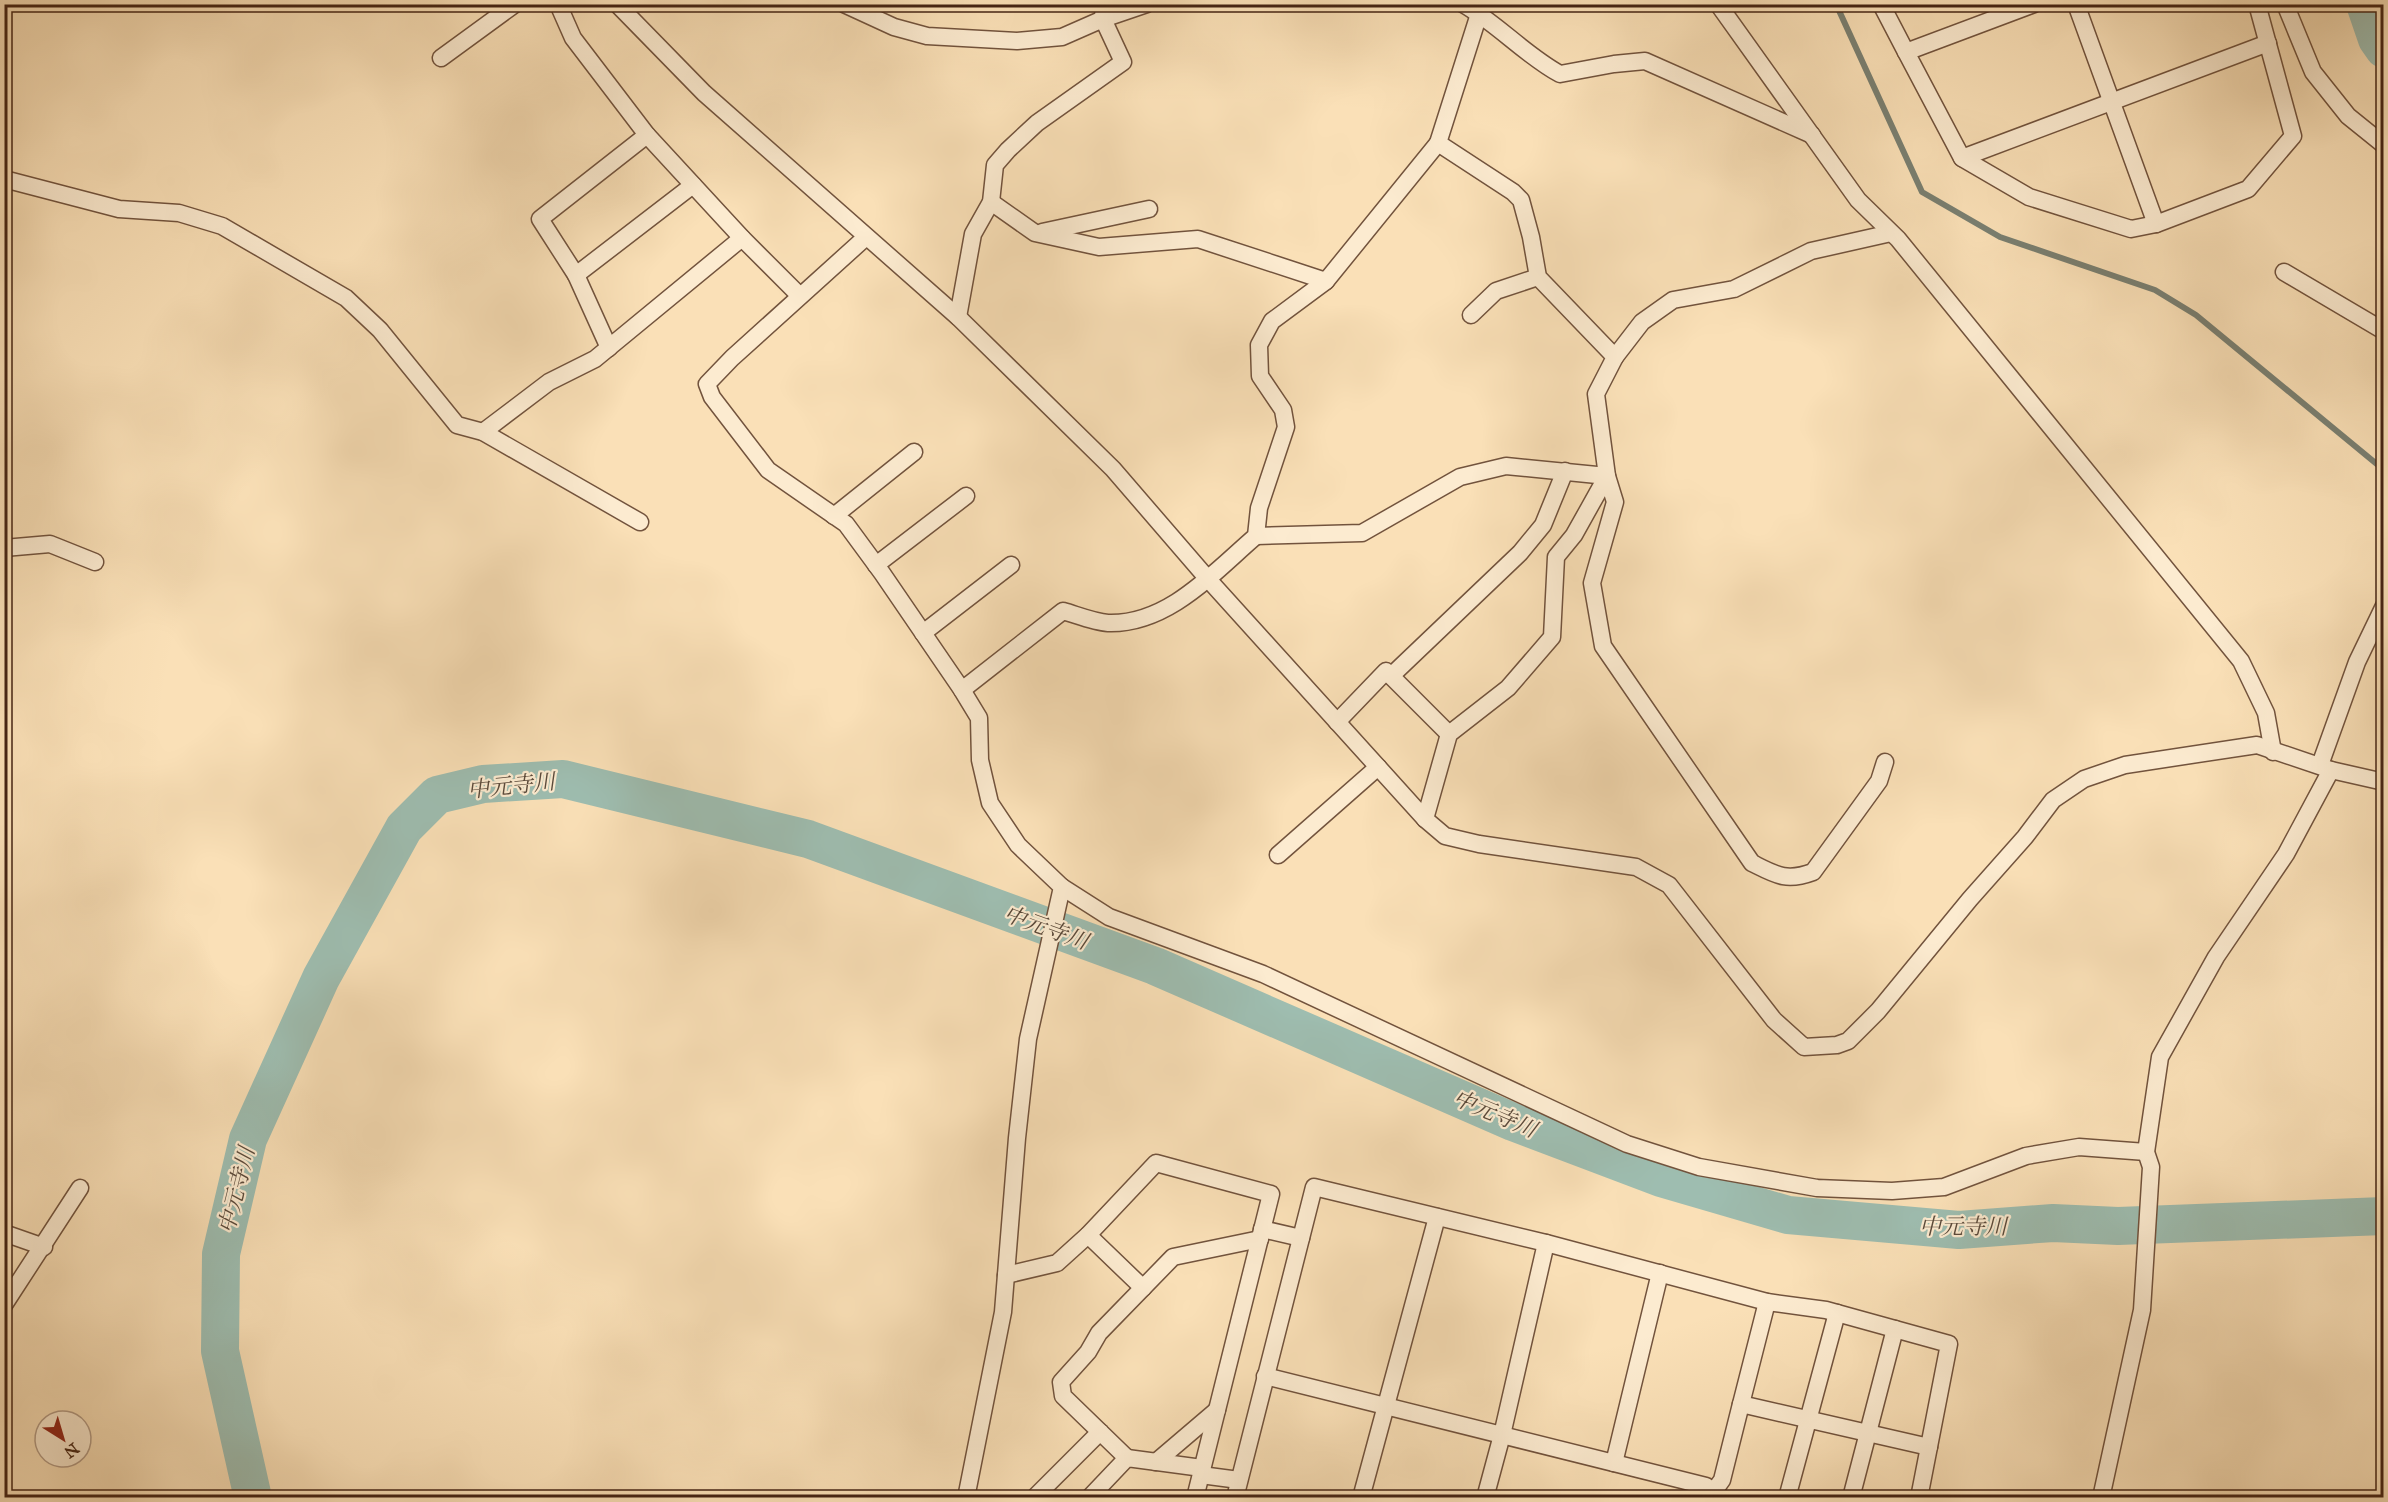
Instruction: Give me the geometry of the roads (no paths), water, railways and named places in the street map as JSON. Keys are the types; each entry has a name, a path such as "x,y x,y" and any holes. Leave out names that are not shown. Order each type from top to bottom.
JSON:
{"street":[{"path":"441,58 515,4"},
{"path":"558,4 573,38 647,135 742,238 800,296"},
{"path":"617,4 704,93 958,317 1113,469 1207,578 1377,767 1444,836 1479,844 1636,867 1669,885 1774,1020 1804,1047 1827,1044 1837,1046 1848,1041 1878,1011 1970,899 2025,837 2053,800 2084,779 2125,765 2257,745 2326,768 2384,782"},
{"path":"844,4 894,27 927,36 1017,41 1062,37 1103,12 1147,4"},
{"path":"1462,4 1479,14 1540,63 1560,74 1614,64 1646,61 1812,135"},
{"path":"1718,4 1858,200 1891,233 2111,498 2241,661 2266,713 2273,752"},
{"path":"1881,4 1962,158 2029,197 2131,229 2156,224 2248,189 2293,136 2257,4"},
{"path":"1906,52 2034,4"},
{"path":"2076,4 2156,224"},
{"path":"2285,4 2313,72 2348,116 2384,145"},
{"path":"958,317 974,234 991,202 995,165 1037,123 1123,62 1103,12"},
{"path":"1256,536 1259,508 1286,427 1282,410 1260,376 1260,345 1272,321 1326,281 1438,143 1479,14"},
{"path":"1962,158 2268,43"},
{"path":"609,348 576,275 540,219 647,135"},
{"path":"1438,143 1514,192 1521,200 1538,277 1615,357"},
{"path":"4,179 119,209 179,213 222,225 346,298 381,330 458,425 483,432 640,522"},
{"path":"576,275 693,185"},
{"path":"991,202 1035,233 1099,247 1198,239 1326,281"},
{"path":"1035,233 1149,209"},
{"path":"1885,762 1879,781 1813,872 1797,878 1780,877 1752,863 1603,646 1592,583 1615,502 1607,476 1596,394 1615,357 1642,322 1673,300 1734,289 1811,251 1891,233"},
{"path":"867,237 732,358 708,384 712,397 768,470 846,524 876,565 979,718 980,760 990,803 1018,845 1062,887 1109,917 1263,974 1627,1144 1699,1167 1817,1188 1892,1191 1944,1187 2026,1156 2079,1147 2148,1160"},
{"path":"483,432 549,382 595,359 742,238"},
{"path":"2284,272 2384,331"},
{"path":"1471,315 1496,291 1538,277"},
{"path":"834,516 914,452"},
{"path":"962,690 1063,612 1107,623 1134,621 1170,607 1256,536 1362,533 1460,477 1506,466 1607,476"},
{"path":"1391,676 1520,553 1543,525 1565,471"},
{"path":"1425,819 1449,734 1508,688 1552,637 1556,557 1574,535 1607,476"},
{"path":"876,565 966,496"},
{"path":"4,548 50,544 96,562"},
{"path":"923,633 1011,565"},
{"path":"2101,1497 2142,1311 2148,1160 2160,1057 2216,957 2286,854 2326,768 2358,662 2384,606"},
{"path":"1337,722 1386,671 1449,734"},
{"path":"1278,855 1377,767"},
{"path":"966,1497 1003,1312 1017,1138 1028,1039 1062,887"},
{"path":"1006,1275 1057,1263 1088,1235 1156,1163 1271,1194 1195,1497"},
{"path":"1235,1497 1314,1187 1546,1243 1767,1302 1837,1313 1949,1344 1919,1497"},
{"path":"4,1305 44,1247 80,1188"},
{"path":"1361,1497 1437,1216"},
{"path":"4,1233 44,1247"},
{"path":"1239,1480 1127,1458 1063,1396 1061,1382 1088,1352 1099,1334 1173,1257 1261,1234 1301,1238"},
{"path":"1088,1235 1143,1288"},
{"path":"1485,1497 1502,1435 1546,1243"},
{"path":"1614,1463 1660,1273"},
{"path":"1709,1497 1722,1480 1767,1302"},
{"path":"1787,1497 1837,1313"},
{"path":"1851,1497 1894,1329"},
{"path":"1265,1376 1706,1486 1709,1497"},
{"path":"1742,1404 1929,1447"},
{"path":"1156,1462 1217,1410"},
{"path":"1034,1497 1100,1432"},
{"path":"1089,1497 1127,1458"}],"waterway":[{"path":"1836,4 1922,192 2000,237 2155,290 2196,315 2384,470"},
{"path":"2365,4 2377,39 2384,49"},
{"name":"中元寺川","path":"253,1498 220,1351 221,1254 248,1139 321,978 404,828 437,795 483,784 563,779 808,839 1155,966 1513,1122 1661,1178 1788,1215 1959,1230 2053,1223 2118,1226 2384,1216"}]}
